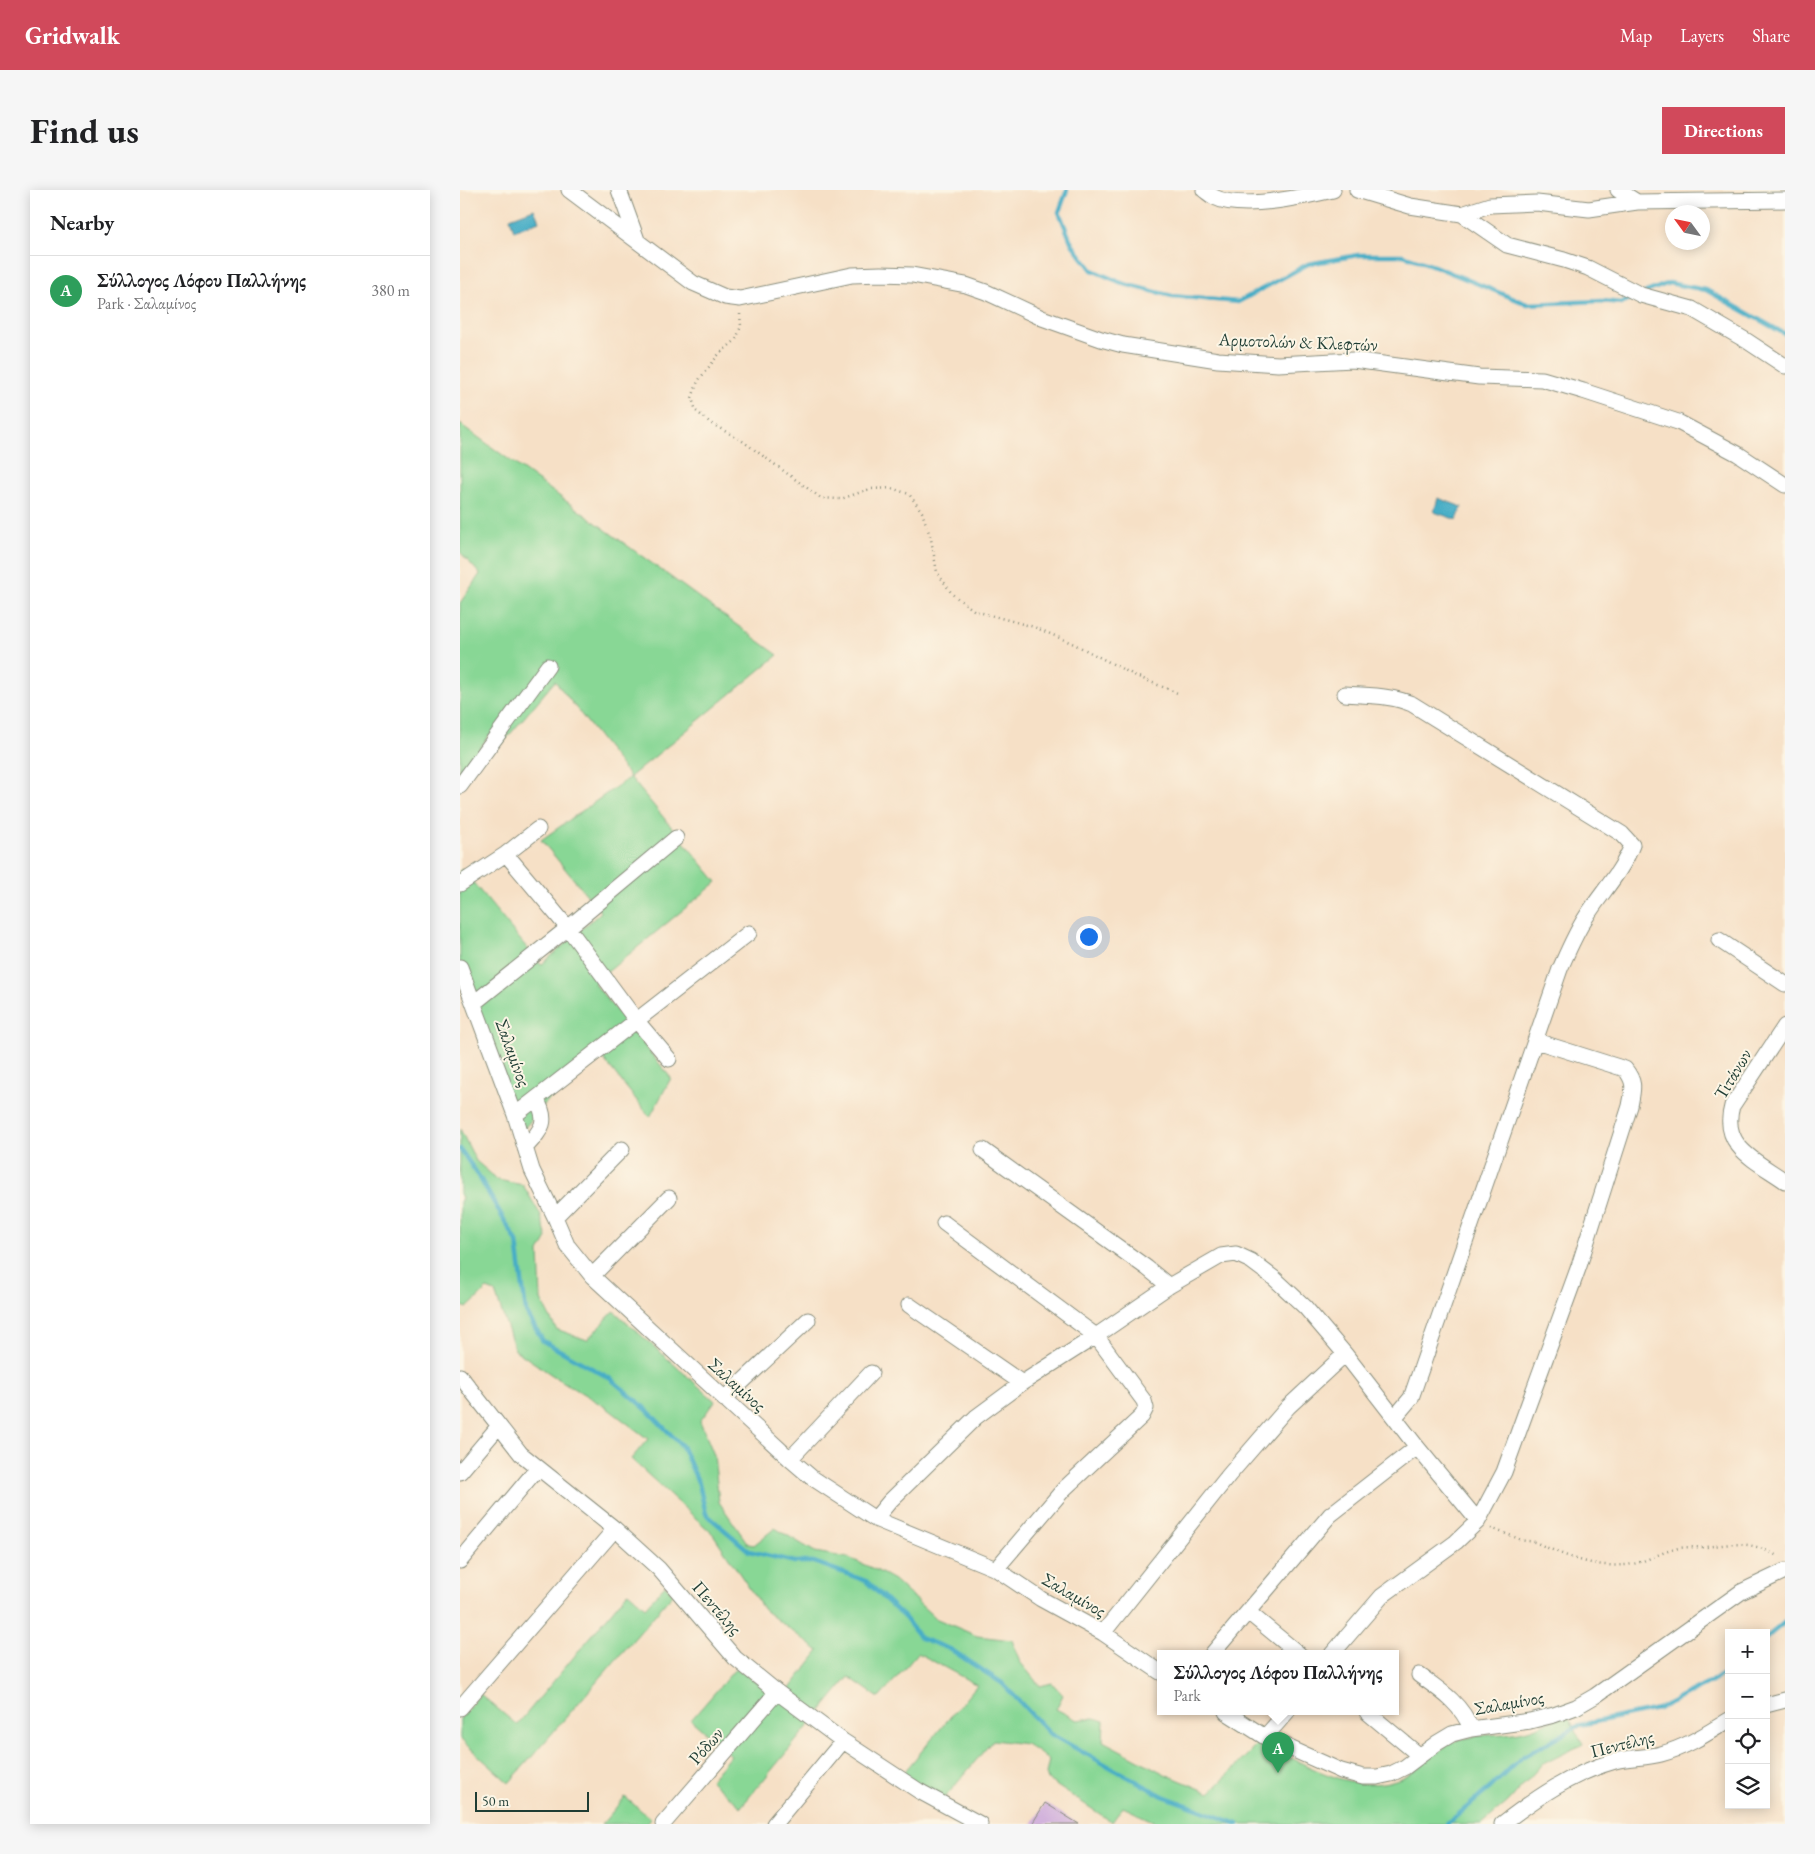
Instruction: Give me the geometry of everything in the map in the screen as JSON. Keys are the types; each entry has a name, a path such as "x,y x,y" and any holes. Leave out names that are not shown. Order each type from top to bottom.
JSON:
{"street":[{"name":"Αρμοτολών & Κλεφτών","path":"569,190 693,283 725,297 740,299 852,275 912,275 966,285 986,292 1042,318 1101,340 1123,345 1218,360 1278,364 1353,360 1479,376 1542,379 1678,422 1738,454 1785,485"},
{"path":"619,190 637,242"},
{"path":"1204,190 1214,197 1230,202 1248,204 1306,196 1333,190"},
{"path":"1357,190 1410,206 1462,214 1508,245 1588,268 1641,295 1692,309 1785,366"},
{"path":"1618,190 1638,202"},
{"path":"1462,214 1490,205 1537,203 1589,209 1638,202 1721,195 1785,200"},
{"path":"460,786 548,666"},
{"path":"1345,694 1387,697 1400,699 1412,704 1622,834 1632,846 1625,862 1586,917 1571,943 1560,969 1411,1398 1395,1417"},
{"path":"460,884 506,854 538,829"},
{"path":"474,1003 676,838"},
{"path":"506,854 568,928 636,1020 669,1059"},
{"path":"516,1115 749,933"},
{"path":"1719,940 1785,984"},
{"name":"Σαλαμίνος","path":"460,967 516,1115 532,1170 567,1245 592,1276 811,1477 874,1519 996,1569 1041,1599 1103,1633 1157,1670"},
{"name":"Τιτάνων","path":"1785,1026 1732,1106 1729,1119 1733,1139 1742,1150 1785,1181"},
{"path":"1335,1650 1382,1596 1456,1542 1478,1521 1504,1472 1579,1266 1630,1106 1634,1084 1625,1069 1536,1041"},
{"path":"525,1148 536,1135 544,1120 543,1111 536,1099"},
{"path":"555,1217 622,1150"},
{"path":"983,1150 1170,1286"},
{"path":"592,1276 669,1198"},
{"path":"944,1223 1096,1336 1144,1401 1146,1408 1142,1416 1064,1489 996,1569"},
{"path":"874,1519 976,1417 1022,1382 1096,1336 1170,1286 1221,1256 1236,1254 1251,1261 1291,1293 1305,1307 1345,1354 1417,1447 1478,1521"},
{"path":"909,1304 1022,1382"},
{"path":"724,1399 808,1320"},
{"path":"1103,1633 1236,1467 1288,1407 1345,1354"},
{"path":"790,1459 871,1373"},
{"name":"Πεντέλης","path":"460,1376 521,1454 537,1469 615,1529 658,1569 734,1658 844,1742 919,1792 980,1824"},
{"path":"460,1472 498,1426"},
{"path":"1215,1650 1330,1515 1417,1447"},
{"path":"460,1561 537,1469"},
{"path":"460,1708 615,1529"},
{"name":"Σαλαμίνος","path":"1231,1715 1265,1737 1341,1771 1363,1777 1377,1777 1390,1774 1405,1767 1452,1734 1471,1729 1530,1721 1576,1707 1595,1696 1741,1592 1785,1571"},
{"path":"1248,1612 1294,1650"},
{"path":"1419,1675 1448,1697 1460,1709 1467,1718 1471,1729"},
{"name":"Ρόδων","path":"663,1824 777,1692"},
{"path":"1770,1704 1785,1700"},
{"path":"1265,1737 1283,1715"},
{"path":"1371,1715 1420,1756"},
{"name":"Πεντέλης","path":"1502,1824 1534,1800 1572,1778 1615,1761 1660,1754 1695,1742 1725,1723"},
{"path":"774,1824 844,1742"}],"path":[{"path":"740,299 741,326 736,340 719,354 698,380 692,398 696,411 712,424 741,440 821,498 841,499 870,489 891,488 909,494 922,512 931,540 937,572 952,594 975,611 1034,627 1074,644 1136,676 1180,694"},
{"path":"1478,1521 1520,1540 1528,1540 1576,1559 1599,1564 1632,1564 1643,1562 1675,1549 1726,1543 1764,1548 1785,1561"}],"green space":[{"path":"460,424 778,655 630,777 555,681 501,745 490,734 460,776 460,603 480,574 460,552"},
{"path":"630,777 717,882 594,983 671,1078 650,1117 598,1052 572,1072 521,1132 460,965 460,871 462,869 541,965 601,912 541,840"},
{"path":"460,1129 476,1161 498,1180 523,1185 540,1214 547,1238 539,1252 541,1300 556,1329 587,1340 614,1311 715,1401 700,1421 714,1455 719,1502 748,1544 754,1545 775,1528 815,1552 849,1558 894,1580 935,1618 977,1636 1012,1640 1020,1662 1040,1686 1052,1683 1063,1695 1056,1709 1077,1720 1094,1718 1104,1721 1103,1741 1165,1774 1210,1793 1260,1742 1311,1768 1348,1781 1367,1784 1385,1783 1403,1777 1417,1769 1449,1744 1457,1741 1475,1736 1528,1730 1567,1714 1583,1744 1541,1765 1508,1802 1482,1824 1159,1824 1123,1807 1112,1822 1048,1780 1046,1774 1049,1760 1026,1744 993,1740 938,1806 895,1783 977,1685 918,1653 879,1698 849,1677 741,1807 710,1780 731,1755 691,1720 736,1668 781,1700 819,1651 764,1610 713,1534 631,1459 648,1439 607,1408 515,1350 495,1292 487,1289 467,1308 460,1305 460,1202 462,1198 460,1193"},
{"path":"665,1585 673,1594 509,1783 460,1739 460,1719 480,1694 517,1725 628,1592 645,1607"},
{"path":"625,1797 651,1819 647,1824 602,1824"}],"water":[{"path":"534,209 539,221 514,231 510,218"},
{"path":"1438,498 1462,507 1457,520 1434,512"}],"building":[{"path":"1045,1803 1079,1824 1032,1824"}],"waterway":[{"path":"1067,190 1059,212 1072,244 1092,270 1124,284 1172,296 1238,302 1308,264 1358,255 1403,255 1527,304 1602,301 1621,303 1637,296"},
{"path":"1646,292 1669,283 1706,290 1785,334"},
{"path":"460,1149 478,1175 517,1242 526,1312 543,1341 611,1379 647,1410 682,1446 699,1484 706,1514 749,1551 795,1562 814,1562 866,1581 905,1618 920,1638 950,1649 1002,1683 1050,1734 1163,1796 1238,1824"},
{"path":"1770,1635 1785,1622"},
{"path":"1447,1824 1490,1788 1522,1757 1580,1725 1658,1709 1715,1680 1725,1672"}],"place":[{"name":"Σύλλογος Λόφου Παλλήνης","path":"1278,1773"}]}
